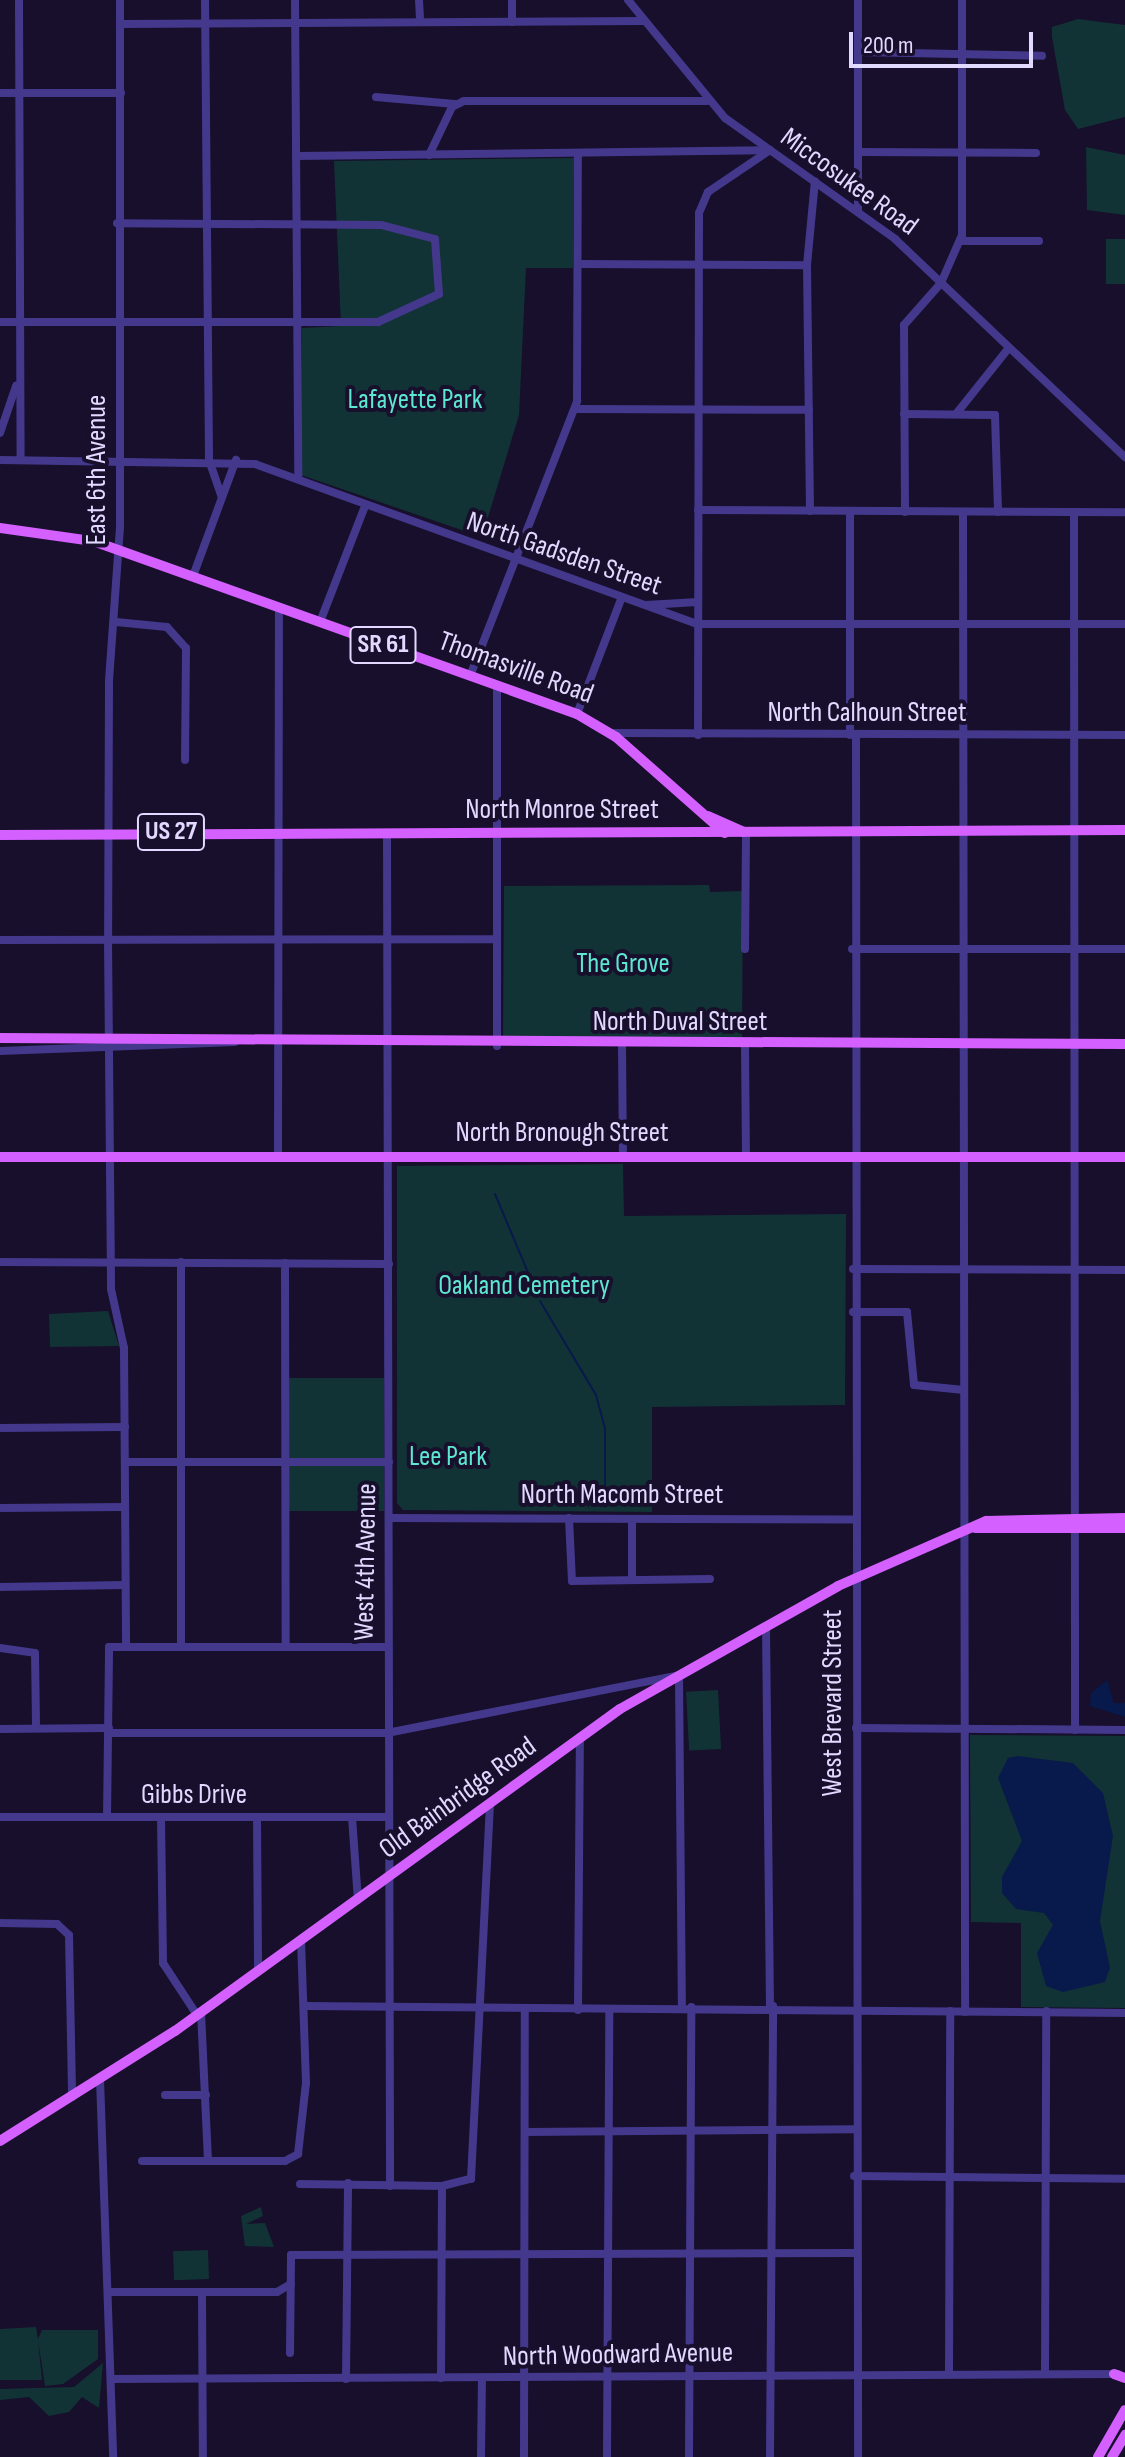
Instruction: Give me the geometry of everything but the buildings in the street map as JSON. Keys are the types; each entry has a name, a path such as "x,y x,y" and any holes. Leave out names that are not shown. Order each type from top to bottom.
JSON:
{"main road":[{"name":"Thomasville Road","path":"0,521 119,550 577,714 630,749 696,812 725,833"},
{"name":"Thomasville Road","path":"0,528 22,527"},
{"name":"Thomasville Road","path":"696,812 746,833"},
{"path":"693,834 696,812"},
{"name":"North Monroe Street","path":"0,835 109,831 497,835 1125,830"},
{"name":"North Duval Street","path":"0,1038 109,1036 278,1044 497,1046 1125,1044"},
{"name":"North Bronough Street","path":"0,1157 1125,1157"},
{"path":"1074,1523 1125,1518"},
{"path":"964,1528 999,1519 1125,1528"},
{"name":"Old Bainbridge Road","path":"0,2141 76,2095 199,2013 580,1738 679,1675 854,1578 964,1528"},
{"path":"1098,2457 1125,2410"},
{"path":"1112,2457 1125,2435"}],"street":[{"path":"19,0 18,373 21,460"},
{"name":"East 6th Avenue","path":"120,0 117,223 119,550 108,939 110,1261 124,1348 126,1647"},
{"path":"205,0 209,460 222,497"},
{"path":"295,0 298,479"},
{"path":"419,0 420,22"},
{"path":"512,0 512,22"},
{"name":"Miccosukee Road","path":"628,0 707,101 770,150 858,210 941,283 1007,350 1125,457"},
{"path":"858,0 858,210"},
{"path":"905,512 904,325 941,283 961,241 962,0"},
{"path":"120,24 644,21"},
{"path":"858,52 1042,56"},
{"path":"0,93 121,93"},
{"path":"376,97 455,104 707,101"},
{"path":"429,155 455,104"},
{"path":"296,156 770,150"},
{"path":"698,735 699,265 702,200 770,150"},
{"path":"858,152 1036,153"},
{"path":"470,676 575,409 578,153"},
{"path":"810,511 807,265 815,181"},
{"path":"0,322 378,322 430,304 439,294 439,245 426,236 381,225 117,223"},
{"path":"961,241 1039,241"},
{"path":"578,264 807,265"},
{"path":"956,414 1007,350"},
{"path":"0,433 18,373"},
{"path":"575,409 809,410"},
{"path":"904,414 995,415 998,512"},
{"name":"North Gadsden Street","path":"0,460 236,460 298,479 514,561 698,624 1125,624"},
{"path":"193,576 236,460"},
{"path":"320,622 365,506"},
{"path":"698,510 1125,512"},
{"name":"West Brevard Street","path":"850,512 856,1728 854,2374 858,2457"},
{"path":"963,512 965,2012"},
{"path":"1074,512 1075,1730"},
{"path":"577,714 622,597"},
{"path":"645,605 698,602"},
{"path":"278,1156 279,608"},
{"path":"116,622 167,627 186,648 185,760"},
{"path":"497,686 497,1046"},
{"name":"North Calhoun Street","path":"610,733 637,736 1125,735"},
{"path":"630,749 637,736"},
{"path":"745,949 746,833"},
{"name":"West 4th Avenue","path":"387,835 390,2186"},
{"path":"0,940 497,939"},
{"path":"852,949 1125,949"},
{"name":"North Duval Street","path":"0,1051 109,1050 235,1042"},
{"path":"622,1046 623,1156"},
{"path":"745,1046 746,1157"},
{"path":"0,1262 389,1264"},
{"path":"181,1262 181,1647"},
{"path":"285,1263 286,1647"},
{"path":"853,1269 1125,1270"},
{"path":"853,1312 907,1312 914,1385 964,1390"},
{"path":"0,1428 125,1427"},
{"path":"125,1462 389,1462"},
{"path":"0,1508 125,1507"},
{"name":"North Macomb Street","path":"389,1518 854,1520"},
{"path":"569,1518 571,1579 710,1579"},
{"path":"632,1519 632,1580"},
{"path":"0,1587 125,1585"},
{"path":"766,1626 773,2129 770,2457"},
{"path":"107,1817 109,1647 387,1647"},
{"path":"0,1648 30,1648 36,1728"},
{"path":"0,1729 387,1733 679,1675 691,2130 689,2457"},
{"path":"856,1728 1125,1730"},
{"path":"578,2010 580,1738"},
{"path":"300,2184 442,2186 469,2183 490,1805"},
{"name":"Gibbs Drive","path":"0,1817 387,1817"},
{"path":"161,1817 163,1963 199,2013 208,2161"},
{"path":"257,1817 258,1971"},
{"path":"352,1817 358,1900"},
{"path":"0,1923 66,1929 76,2095 101,2103"},
{"path":"142,2161 285,2161 298,2154 305,2006 301,1941"},
{"path":"305,2006 525,2010 772,2006 1125,2013"},
{"path":"607,2457 609,2009"},
{"path":"524,2457 525,2010"},
{"path":"949,2374 950,2011"},
{"path":"1045,2374 1046,2011"},
{"path":"100,2079 113,2457"},
{"path":"165,2095 206,2095"},
{"path":"525,2132 854,2129"},
{"path":"854,2176 1125,2179"},
{"path":"346,2379 348,2183"},
{"path":"441,2378 442,2186"},
{"path":"290,2353 291,2255 854,2253"},
{"path":"108,2292 277,2292 291,2284"},
{"path":"202,2292 203,2457"},
{"name":"North Woodward Avenue","path":"111,2379 1121,2375"},
{"path":"481,2457 482,2378"}],"green space":[{"path":"1078,19 1125,25 1125,117 1078,129 1065,110 1052,27"},
{"path":"1086,147 1125,155 1125,215 1087,210"},
{"name":"Lafayette Park","path":"574,158 573,268 526,268 519,415 482,537 301,475 302,328 341,326 334,161"},
{"path":"1106,239 1125,239 1125,284 1106,284"},
{"name":"The Grove","path":"709,885 710,892 743,891 742,1040 503,1042 504,886"},
{"name":"Oakland Cemetery","path":"623,1164 624,1216 846,1214 845,1405 652,1407 652,1512 403,1510 397,1503 397,1166"},
{"path":"108,1311 119,1346 50,1347 49,1314"},
{"path":"289,1378 384,1378 384,1511 289,1511"},
{"path":"718,1690 721,1749 689,1751 686,1692"},
{"path":"970,1735 1125,1736 1125,2008 1021,2007 1021,1923 971,1922"},
{"path":"261,2207 263,2216 246,2224 265,2223 274,2247 245,2246 241,2216"},
{"path":"208,2250 209,2279 174,2280 173,2251"},
{"path":"36,2327 38,2339 42,2330 98,2330 98,2359 63,2384 45,2386 38,2340 42,2380 0,2380 0,2329"},
{"path":"103,2363 99,2408 82,2397 69,2412 49,2416 29,2397 0,2400 0,2389 74,2387"}],"water":[{"path":"1107,1680 1114,1703 1125,1703 1125,1717 1090,1706 1091,1693"},
{"path":"1018,1756 1073,1763 1103,1793 1113,1836 1100,1921 1110,1968 1105,1982 1063,1992 1046,1986 1037,1953 1053,1925 1044,1913 1016,1909 1002,1893 1002,1877 1022,1841 998,1778 1008,1758"}],"waterway":[{"path":"495,1194 535,1289"},
{"path":"540,1301 596,1395 605,1429 605,1507"}],"park label":[{"name":"Lee Park","path":"448,1457"}]}
